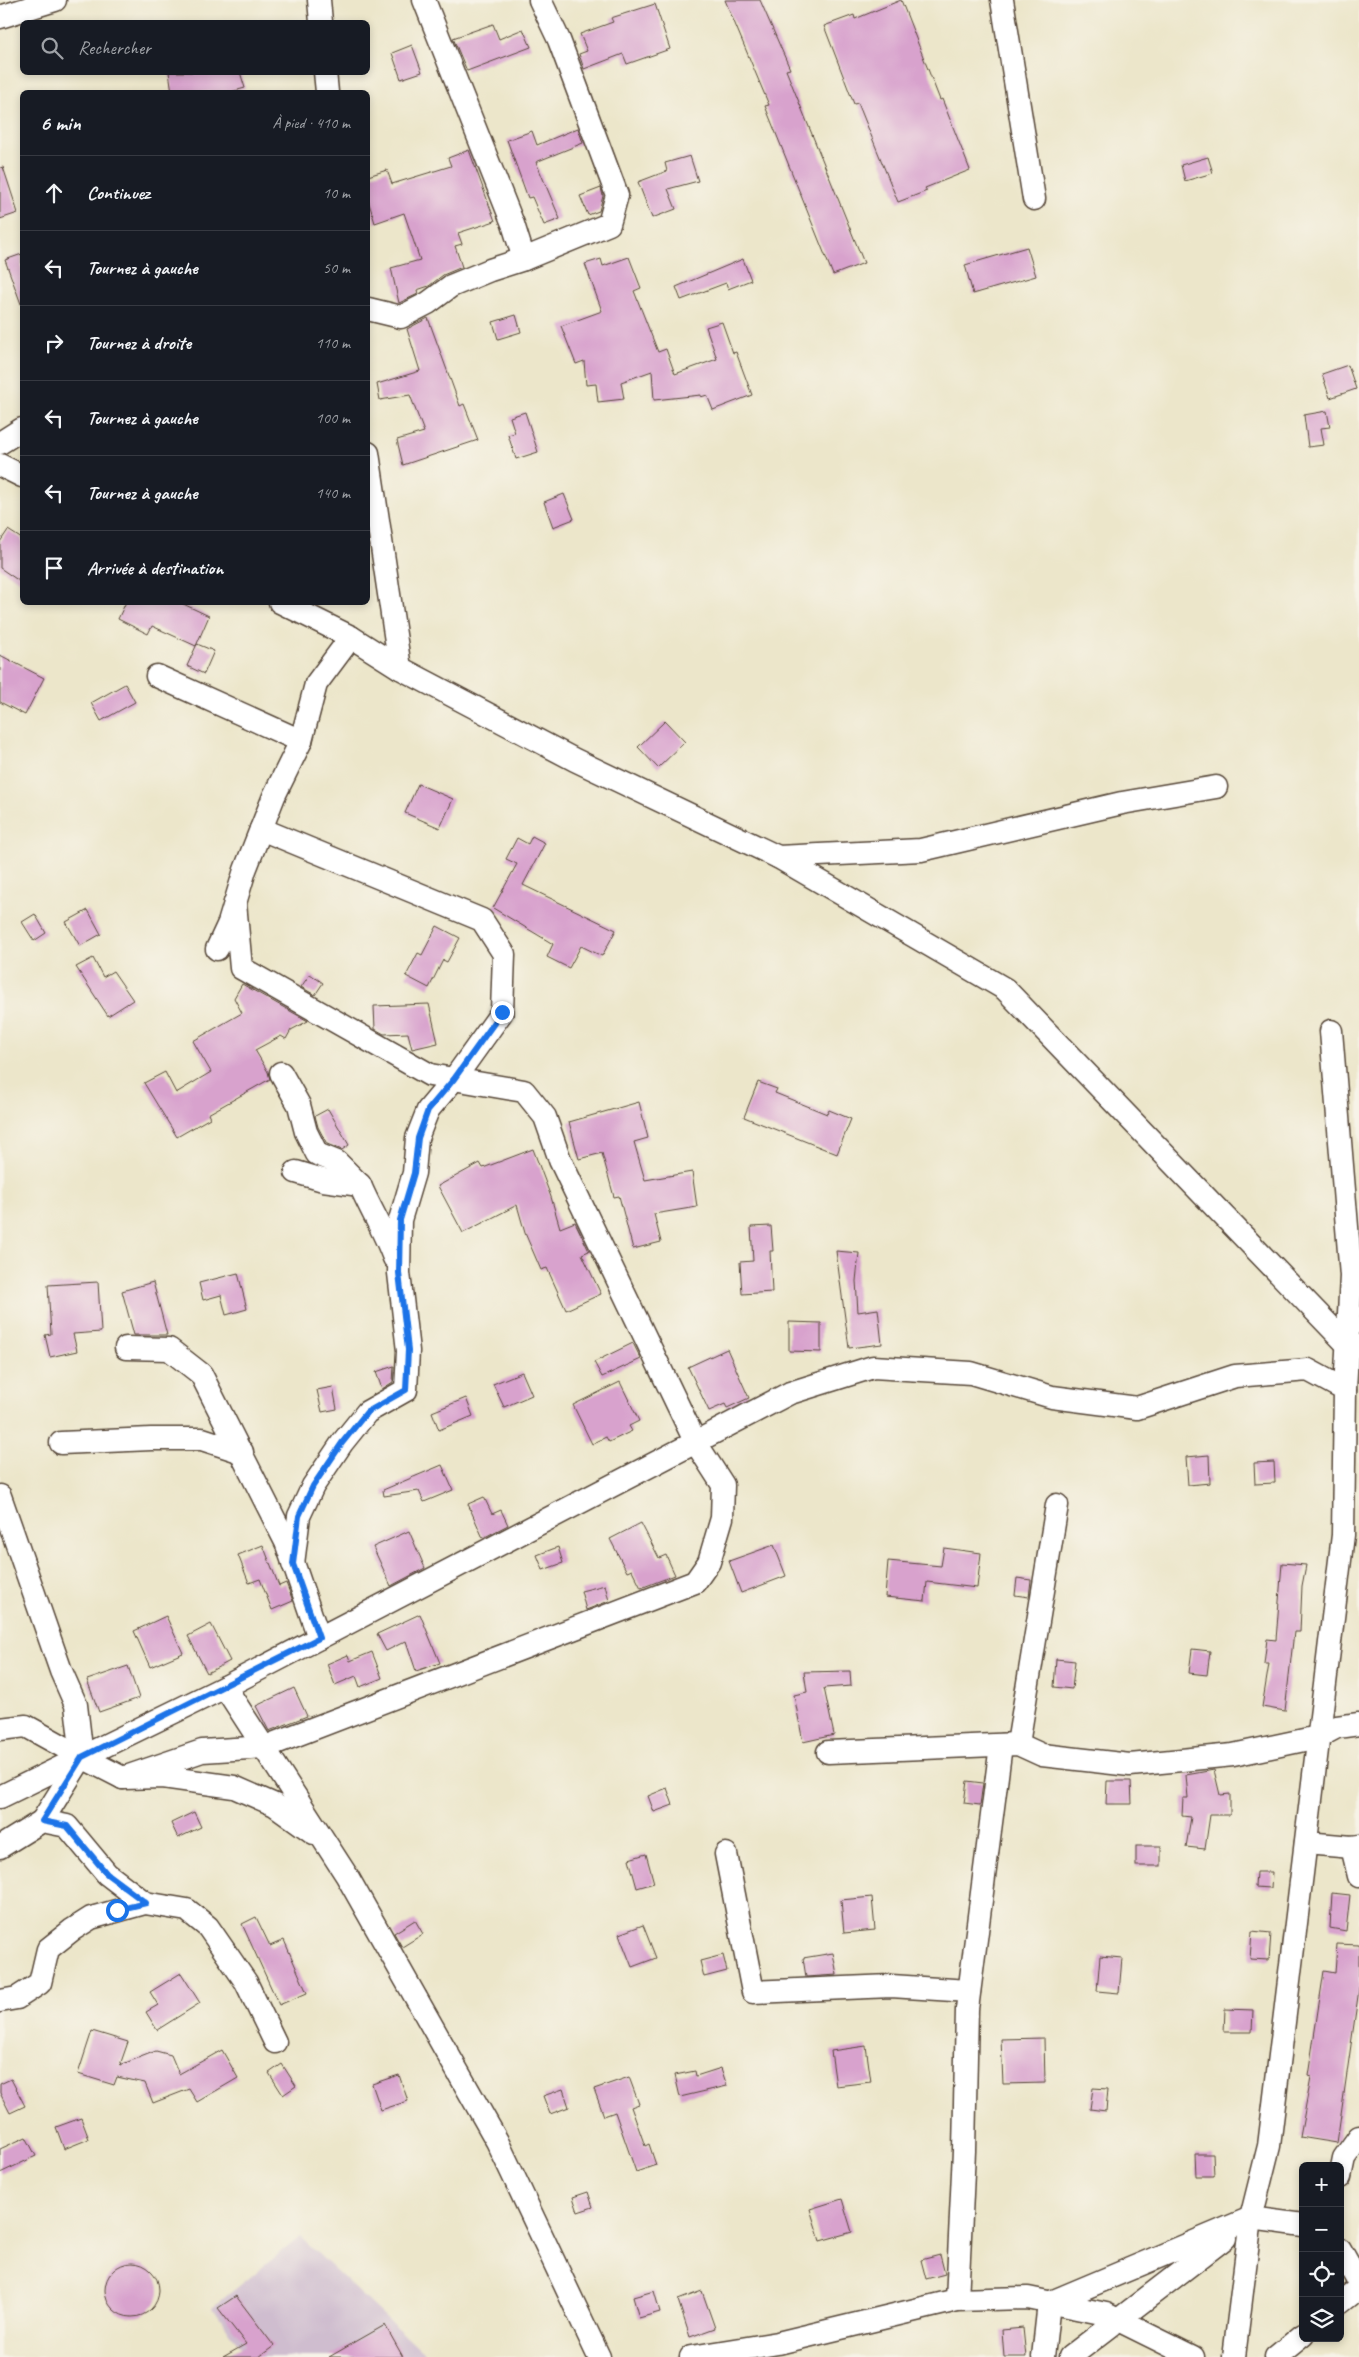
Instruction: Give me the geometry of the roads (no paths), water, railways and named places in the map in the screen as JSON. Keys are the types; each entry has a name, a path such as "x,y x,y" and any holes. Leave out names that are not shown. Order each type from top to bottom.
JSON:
{"street":[{"path":"0,17 55,0"},
{"path":"319,0 321,20"},
{"path":"424,0 513,224 524,260"},
{"path":"370,309 401,317 428,303 451,286 490,270 524,260 609,224 618,195 559,40 540,0"},
{"path":"1002,0 1034,199"},
{"path":"325,75 327,90"},
{"path":"0,443 20,430"},
{"path":"0,465 20,475"},
{"path":"370,466 400,668"},
{"path":"286,605 351,637 400,668 575,760 778,856 1006,989 1353,1345"},
{"path":"217,949 229,924 245,870 261,829 302,741 316,684 351,637"},
{"path":"157,676 302,741"},
{"path":"778,856 921,850 1122,803 1216,787"},
{"path":"261,829 482,920 504,954 502,1012 454,1079 428,1110 418,1138 414,1173 400,1220 399,1273 408,1350 406,1390 367,1412 342,1443 313,1486 299,1516 293,1564"},
{"path":"122,1778 202,1751 265,1746 695,1582 709,1562 722,1518 724,1485 696,1443 560,1160 545,1117 524,1091 430,1075 240,968 235,903"},
{"path":"1234,2357 1252,2218 1269,2146 1343,1535 1345,1390 1353,1345 1351,1276 1354,1240 1331,1031"},
{"path":"281,1073 300,1105 306,1132 317,1154 337,1162 360,1186 384,1230 399,1273"},
{"path":"296,1172 323,1180 360,1186"},
{"path":"126,1348 169,1349 201,1374 286,1542 319,1638"},
{"path":"0,1797 225,1687 790,1393 873,1367 971,1373 1052,1397 1137,1408 1235,1376 1308,1370 1345,1390"},
{"path":"61,1443 202,1439 242,1452"},
{"path":"0,1496 61,1671 76,1705 82,1757 42,1821 0,1847"},
{"path":"957,2300 969,1991 1009,1745 1057,1505"},
{"path":"225,1687 265,1746 324,1840 497,2141 599,2357"},
{"path":"828,1752 1009,1745 1042,1755 1130,1764 1232,1755 1318,1738 1336,1727 1359,1724"},
{"path":"0,1729 26,1726 122,1778 163,1777 234,1786 275,1805 324,1840"},
{"path":"42,1821 67,1826 107,1874 146,1903"},
{"path":"1306,1843 1355,1847 1359,1876"},
{"path":"726,1854 753,1992 891,1986 969,1991"},
{"path":"0,2001 17,1998 40,1983 48,1949 72,1930 92,1918 146,1903 186,1910 208,1927 246,1982 274,2042"},
{"path":"1343,2162 1358,2132"},
{"path":"1070,2357 1252,2218"},
{"path":"1049,2303 1252,2218 1299,2224"},
{"path":"1342,2252 1359,2283"},
{"path":"1344,2300 1359,2288"},
{"path":"691,2357 778,2343 957,2300 1028,2298 1106,2314 1193,2357"},
{"path":"1043,2357 1049,2303"},
{"path":"1276,2357 1299,2338"}]}
